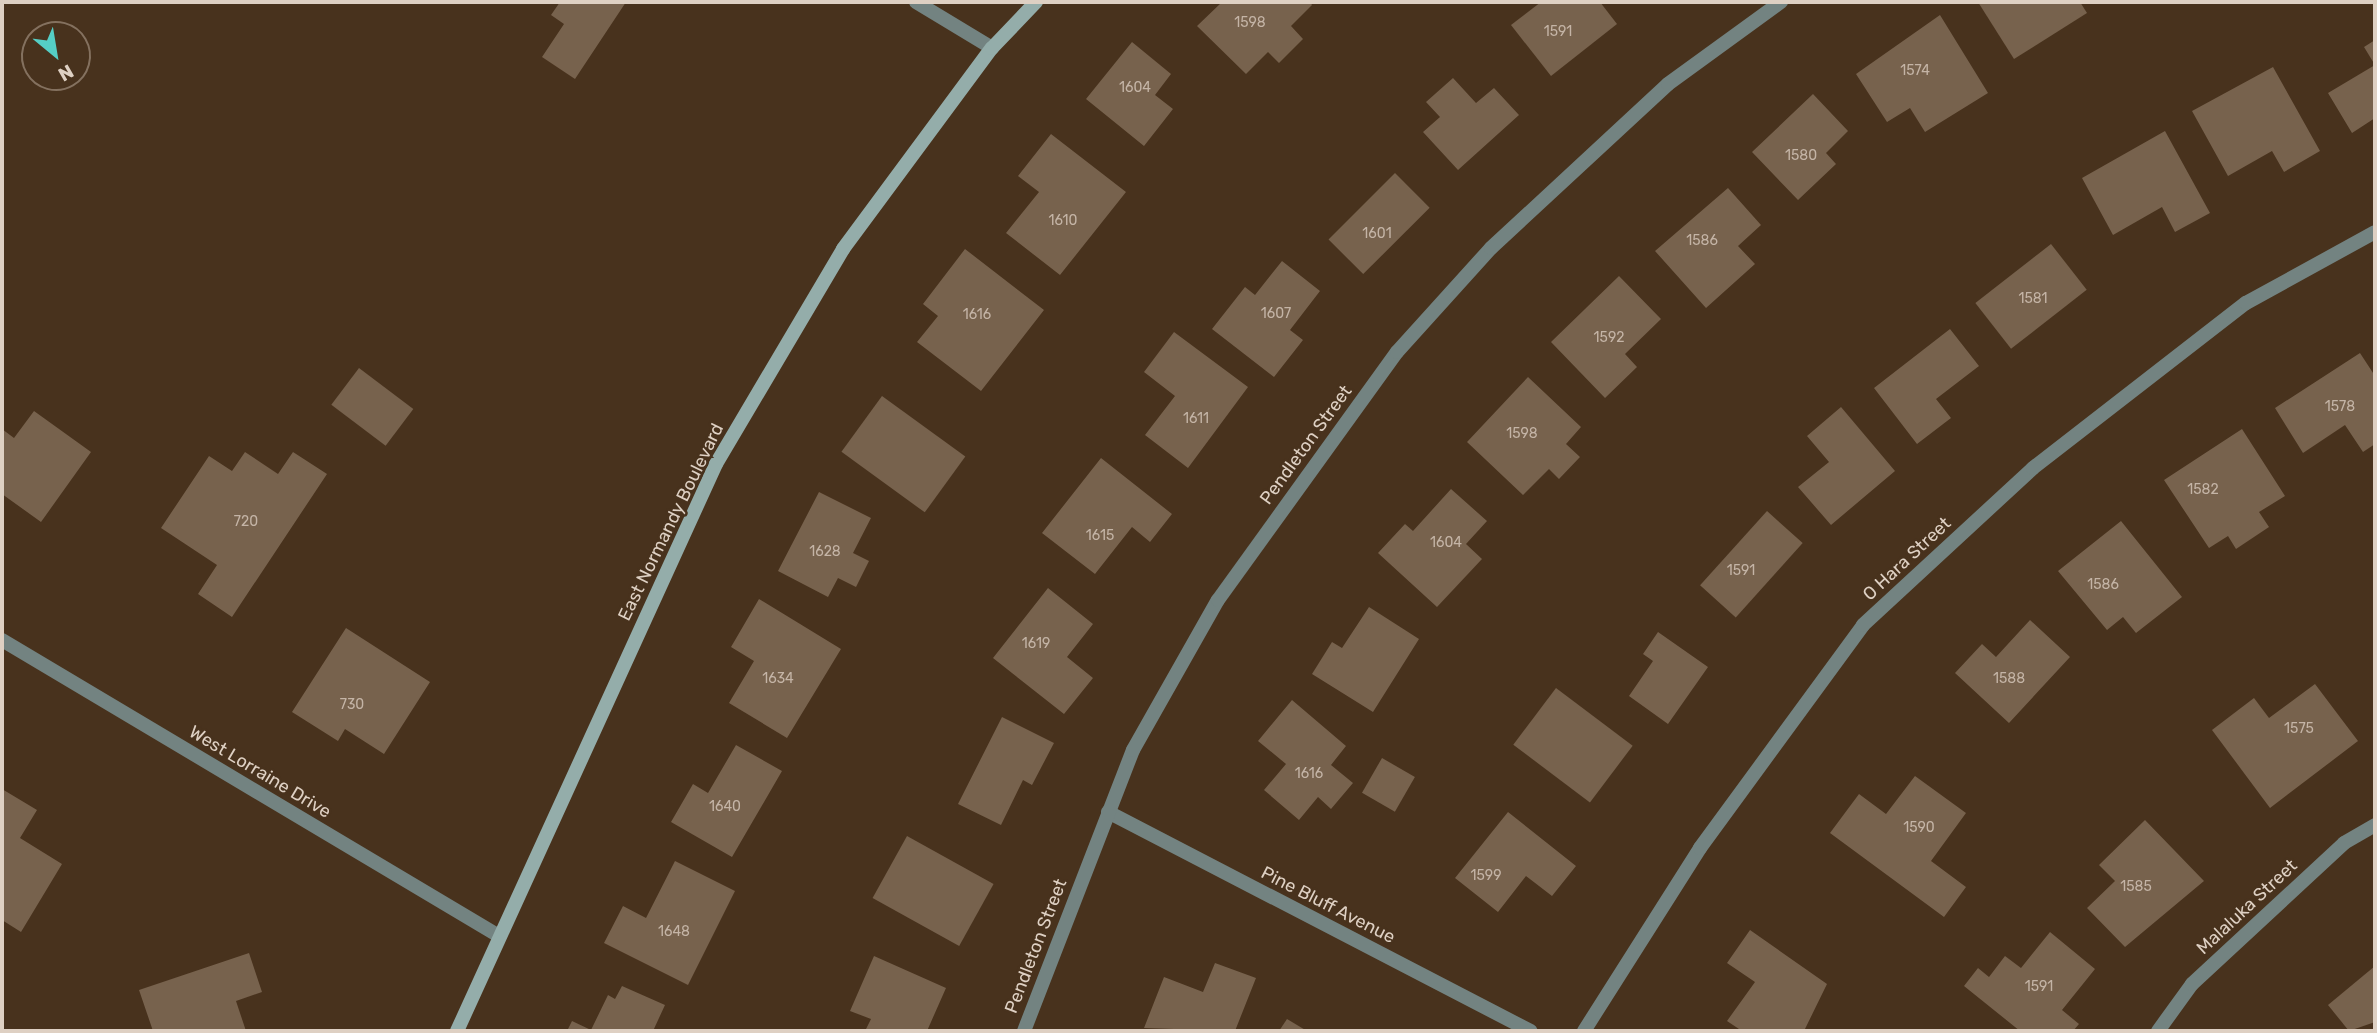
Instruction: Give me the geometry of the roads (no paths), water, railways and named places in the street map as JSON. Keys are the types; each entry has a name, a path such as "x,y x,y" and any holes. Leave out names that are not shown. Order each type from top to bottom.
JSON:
{"street":[{"path":"916,2 992,48"},
{"name":"East Normandy Boulevard","path":"457,1031 716,464 843,249 992,48 1036,2"},
{"name":"Pendleton Street","path":"1024,1031 1133,750 1219,600 1397,352 1491,247 1668,84 1781,2"},
{"name":"O Hara Street","path":"1584,1031 1700,848 1863,625 2033,468 2246,303 2375,232"},
{"name":"West Lorraine Drive","path":"2,640 499,936"},
{"name":"Pine Bluff Avenue","path":"1108,812 1531,1031"},
{"name":"Malaluka Street","path":"2158,1031 2192,984 2344,844 2375,825"}]}
